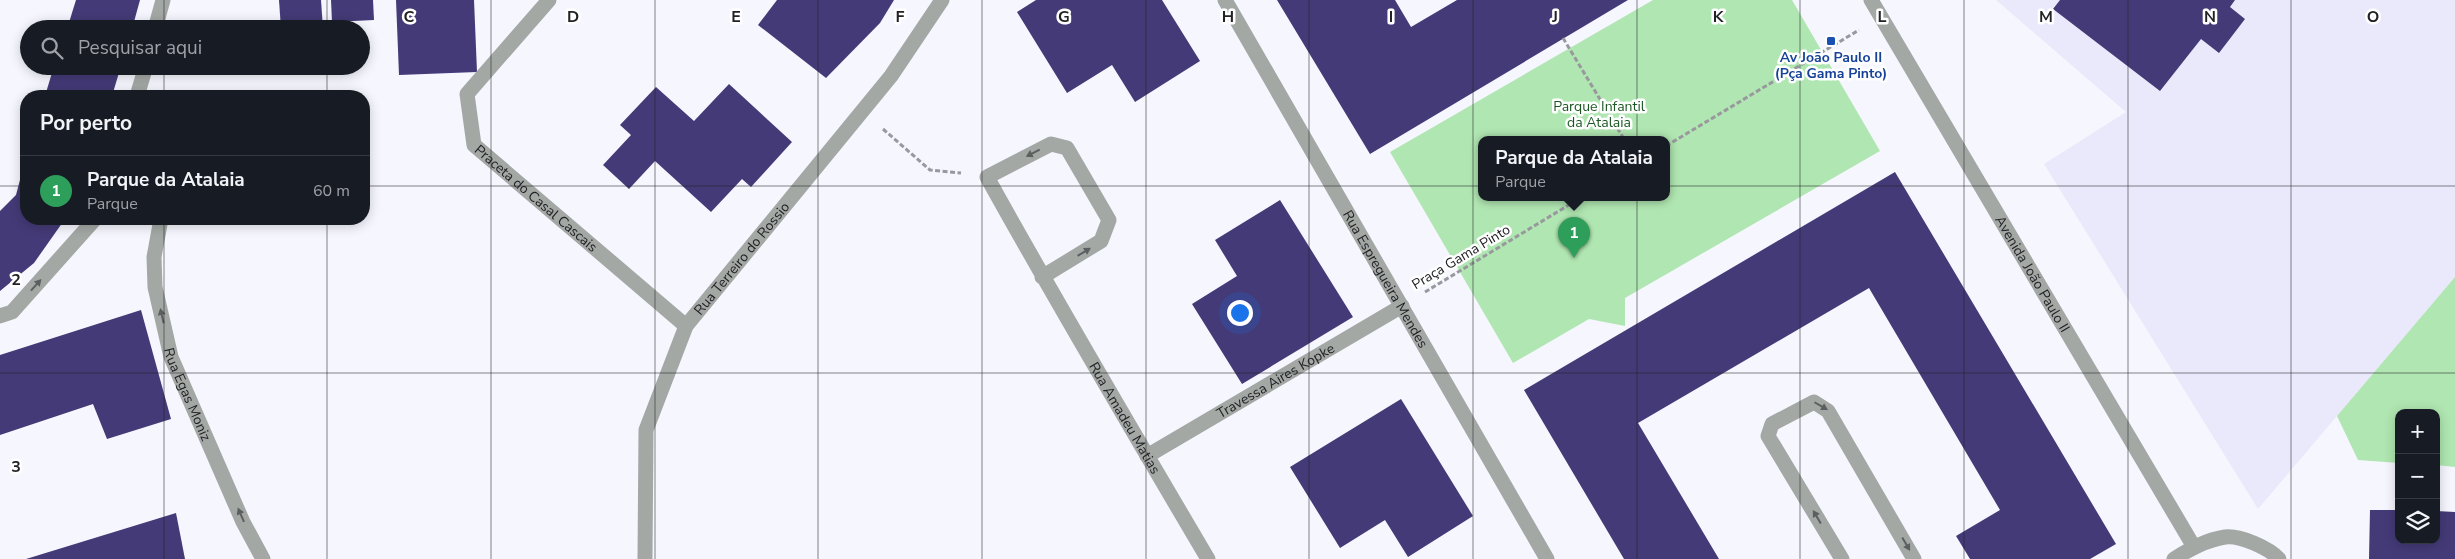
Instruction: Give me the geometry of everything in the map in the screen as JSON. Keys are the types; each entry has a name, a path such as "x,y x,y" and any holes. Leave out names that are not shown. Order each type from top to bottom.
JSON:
{"street":[{"path":"158,20 163,0"},
{"name":"Praceta do Casal Cascais","path":"549,0 467,94 474,145 686,326"},
{"name":"Rua Terreiro do Rossio","path":"645,559 646,430 686,326 891,76 942,0"},
{"name":"Rua Espregueira Mendes","path":"1225,0 1547,559"},
{"name":"Avenida João Paulo II","path":"1870,0 2194,547"},
{"path":"140,89 144,75"},
{"path":"987,176 1051,144 1068,148 1108,220 1101,241 1042,277"},
{"name":"Rua Amadeu Matias","path":"987,176 1042,277 1208,559"},
{"path":"0,316 12,312 90,225"},
{"name":"Rua Egas Moniz","path":"160,225 154,257 155,287 171,357 244,522 263,559"},
{"name":"Travessa Aires Kopke","path":"1147,456 1402,306"},
{"path":"1842,559 1768,436 1772,424 1814,402 1828,410 1914,559"},
{"path":"2174,559 2194,547 2226,536 2251,542 2272,552 2279,559"}],"path":[{"path":"1670,144 1880,17"},
{"path":"1563,38 1622,136"},
{"path":"862,111 930,170 987,176"},
{"name":"Praça Gama Pinto","path":"1402,306 1575,201"}],"shaded area":[{"path":"1996,0 2455,0 2455,277 2258,509 2044,164 2126,112"}],"green space":[{"name":"Parque Infantil da Atalaia","path":"1653,0 1792,0 1880,151 1625,298 1625,326 1589,319 1513,363 1390,152"},
{"path":"2455,277 2455,467 2440,465 2440,409 2395,409 2395,463 2358,460 2337,416"}],"building":[{"path":"76,0 140,0 134,20 70,20"},
{"path":"279,0 321,0 322,20 280,20"},
{"path":"331,0 373,0 374,20 332,20"},
{"path":"396,0 474,0 477,72 399,75"},
{"path":"777,0 894,0 880,23 826,78 758,25"},
{"path":"1036,0 1162,0 1200,61 1135,102 1112,65 1067,93 1017,12"},
{"path":"1277,0 1395,0 1411,27 1457,0 1628,0 1370,154"},
{"path":"2060,0 2235,0 2230,7 2245,19 2219,53 2201,39 2160,91 2053,9"},
{"path":"51,75 118,75 114,90 47,90"},
{"path":"729,84 792,142 751,187 742,179 711,212 655,161 629,189 603,165 631,135 620,125 656,87 694,121"},
{"path":"1895,172 2116,544 2090,559 1970,559 1956,536 2000,510 1869,288 1638,423 1719,559 1624,559 1524,390"},
{"path":"20,180 20,225 61,225 34,263 0,291 0,211 16,195"},
{"path":"1280,200 1353,317 1242,384 1192,304 1237,276 1215,240"},
{"path":"141,310 171,419 107,439 93,404 0,435 0,355"},
{"path":"1401,399 1473,516 1408,557 1385,520 1340,548 1290,467"},
{"path":"2370,510 2395,510 2395,544 2440,544 2440,511 2455,512 2455,559 2369,559"},
{"path":"176,513 185,559 26,559"}],"place":[{"name":"Av João Paulo II (Pça Gama Pinto)","path":"1831,41"},
{"name":"Parque da Atalaia","path":"1574,258"}]}
